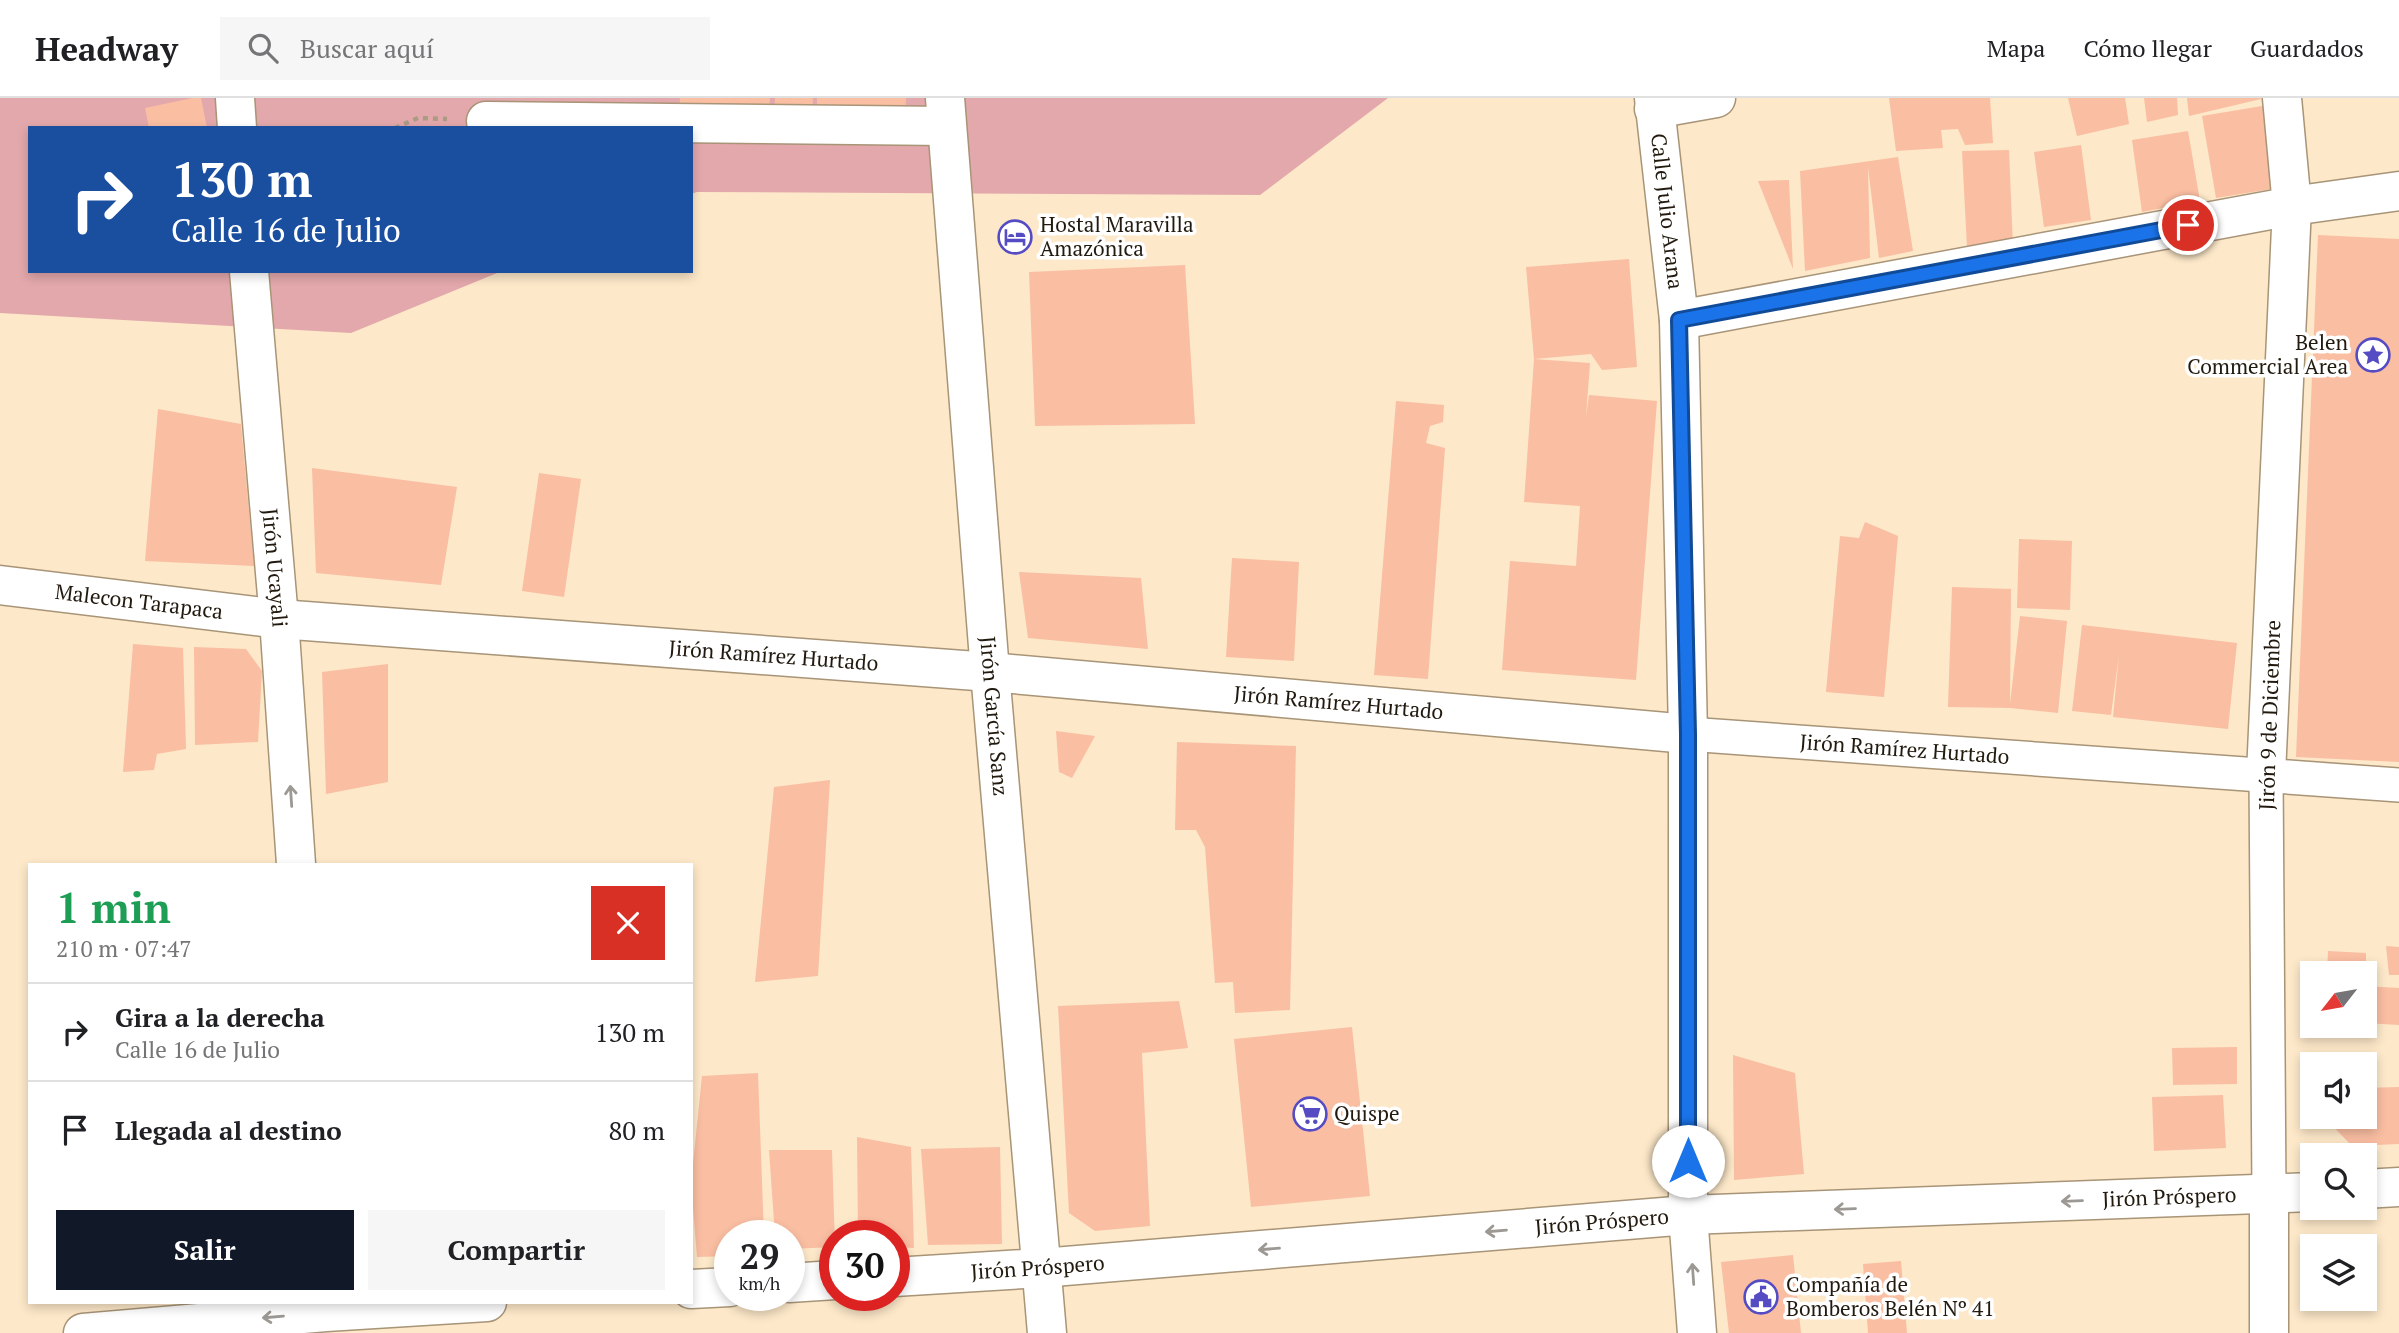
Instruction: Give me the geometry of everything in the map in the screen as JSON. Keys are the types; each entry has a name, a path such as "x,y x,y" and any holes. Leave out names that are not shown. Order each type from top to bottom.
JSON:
{"street":[{"path":"235,98 237,126"},
{"path":"1654,103 1716,98"},
{"name":"Jirón 9 de Diciembre","path":"2269,1333 2266,774 2292,205 2283,98"},
{"name":"Calle Julio Arana","path":"1654,103 1679,320 1688,734 1688,1215 1697,1333"},
{"path":"486,121 946,112"},
{"name":"Jirón García Sanz","path":"946,112 990,672 1047,1333"},
{"path":"1679,320 2292,205 2399,191"},
{"name":"Jirón Ucayali","path":"249,273 279,619 296,863"},
{"name":"Malecon Tarapaca","path":"0,586 279,619"},
{"name":"Jirón Ramírez Hurtado","path":"279,619 990,672 1688,734 2399,785"},
{"path":"2377,1188 2399,1187"},
{"name":"Jirón Próspero","path":"910,1276 1041,1268 1688,1215 2300,1193"},
{"path":"693,1289 714,1288"},
{"path":"83,1333 464,1304"}],"path":[{"path":"400,126 418,118 486,121"}],"shaded area":[{"path":"0,98 1388,98 1260,195 693,193 693,126 28,126 28,273 497,273 351,333 0,313"}],"building":[{"path":"201,98 207,126 149,126 145,108"},
{"path":"680,98 770,98 769,112 679,114"},
{"path":"775,98 813,98 812,117 774,115"},
{"path":"817,98 906,98 905,117 817,116"},
{"path":"1889,98 1990,98 1993,143 1965,145 1958,129 1941,130 1943,148 1896,151"},
{"path":"2068,98 2125,98 2129,124 2077,136"},
{"path":"2144,98 2177,98 2178,115 2147,122"},
{"path":"2187,98 2261,98 2261,99 2189,116"},
{"path":"2274,104 2289,186 2216,198 2202,116"},
{"path":"2188,131 2200,201 2142,212 2132,140"},
{"path":"2081,145 2091,220 2044,227 2034,152"},
{"path":"2009,150 2013,247 1967,248 1962,151"},
{"path":"1898,157 1913,251 1879,258 1868,167 1870,258 1805,271 1800,171"},
{"path":"1789,180 1793,269 1758,181"},
{"path":"2318,235 2399,239 2399,762 2296,757"},
{"path":"1629,259 1637,367 1602,370 1591,354 1534,359 1526,267"},
{"path":"1185,265 1195,424 1035,426 1029,272"},
{"path":"1534,359 1590,363 1586,417 1589,395 1657,401 1636,680 1502,670 1510,561 1576,566 1580,506 1524,502"},
{"path":"1396,401 1444,405 1443,422 1430,426 1426,443 1445,448 1428,679 1374,675"},
{"path":"158,409 241,424 254,566 145,561"},
{"path":"312,468 457,487 441,585 316,573"},
{"path":"539,473 581,479 564,597 522,591"},
{"path":"1865,522 1898,536 1884,697 1826,692 1840,536 1859,538"},
{"path":"2019,539 2072,541 2070,610 2017,608"},
{"path":"1232,558 1299,562 1294,661 1226,657"},
{"path":"1019,572 1141,578 1148,649 1028,638"},
{"path":"1952,587 2011,589 2010,704 2020,616 2067,621 2058,713 2010,708 1948,707"},
{"path":"2082,625 2237,643 2228,729 2113,717 2119,655 2111,715 2072,711"},
{"path":"133,644 183,648 186,749 157,754 154,770 123,772"},
{"path":"194,647 246,649 262,671 258,742 195,745"},
{"path":"388,664 388,782 326,794 322,672"},
{"path":"1056,731 1095,736 1072,778 1059,772"},
{"path":"1177,742 1296,746 1290,1010 1235,1013 1233,982 1215,983 1205,847 1196,830 1175,830"},
{"path":"830,780 818,976 755,982 774,787"},
{"path":"2386,946 2399,947 2399,975 2389,975"},
{"path":"2328,951 2366,953 2366,961 2328,961"},
{"path":"2377,987 2399,988 2399,1025 2377,1024"},
{"path":"1179,1001 1188,1048 1142,1053 1150,1226 1095,1231 1069,1213 1058,1006"},
{"path":"1352,1027 1370,1196 1251,1207 1234,1039"},
{"path":"2237,1047 2237,1084 2173,1085 2172,1048"},
{"path":"1733,1055 1795,1073 1804,1174 1734,1180"},
{"path":"758,1073 763,1220 714,1220 714,1256 697,1257 693,1164 702,1076"},
{"path":"2399,1087 2399,1144 2349,1143 2336,1129 2377,1129 2377,1088"},
{"path":"2223,1095 2226,1148 2154,1151 2152,1097"},
{"path":"857,1137 911,1147 914,1248 910,1248 910,1220 858,1220"},
{"path":"1000,1147 1002,1244 928,1245 921,1149"},
{"path":"769,1150 832,1150 834,1220 819,1220 819,1248 805,1248 805,1220 774,1220"},
{"name":"Compañía de Bomberos Belén Nº 41","path":"1793,1255 1801,1333 1729,1333 1721,1262"},
{"path":"1901,1261 1907,1333 1868,1333 1863,1264"}],"place":[{"name":"Hostal Maravilla Amazónica","path":"1015,237"},
{"name":"Belen Commercial Area","path":"2373,355"},
{"name":"Quispe","path":"1310,1114"},
{"name":"Compañía de Bomberos Belén Nº 41","path":"1761,1297"}],"route":[{"path":"1688,1161 1688,734 1679,320 2188,225"}]}
